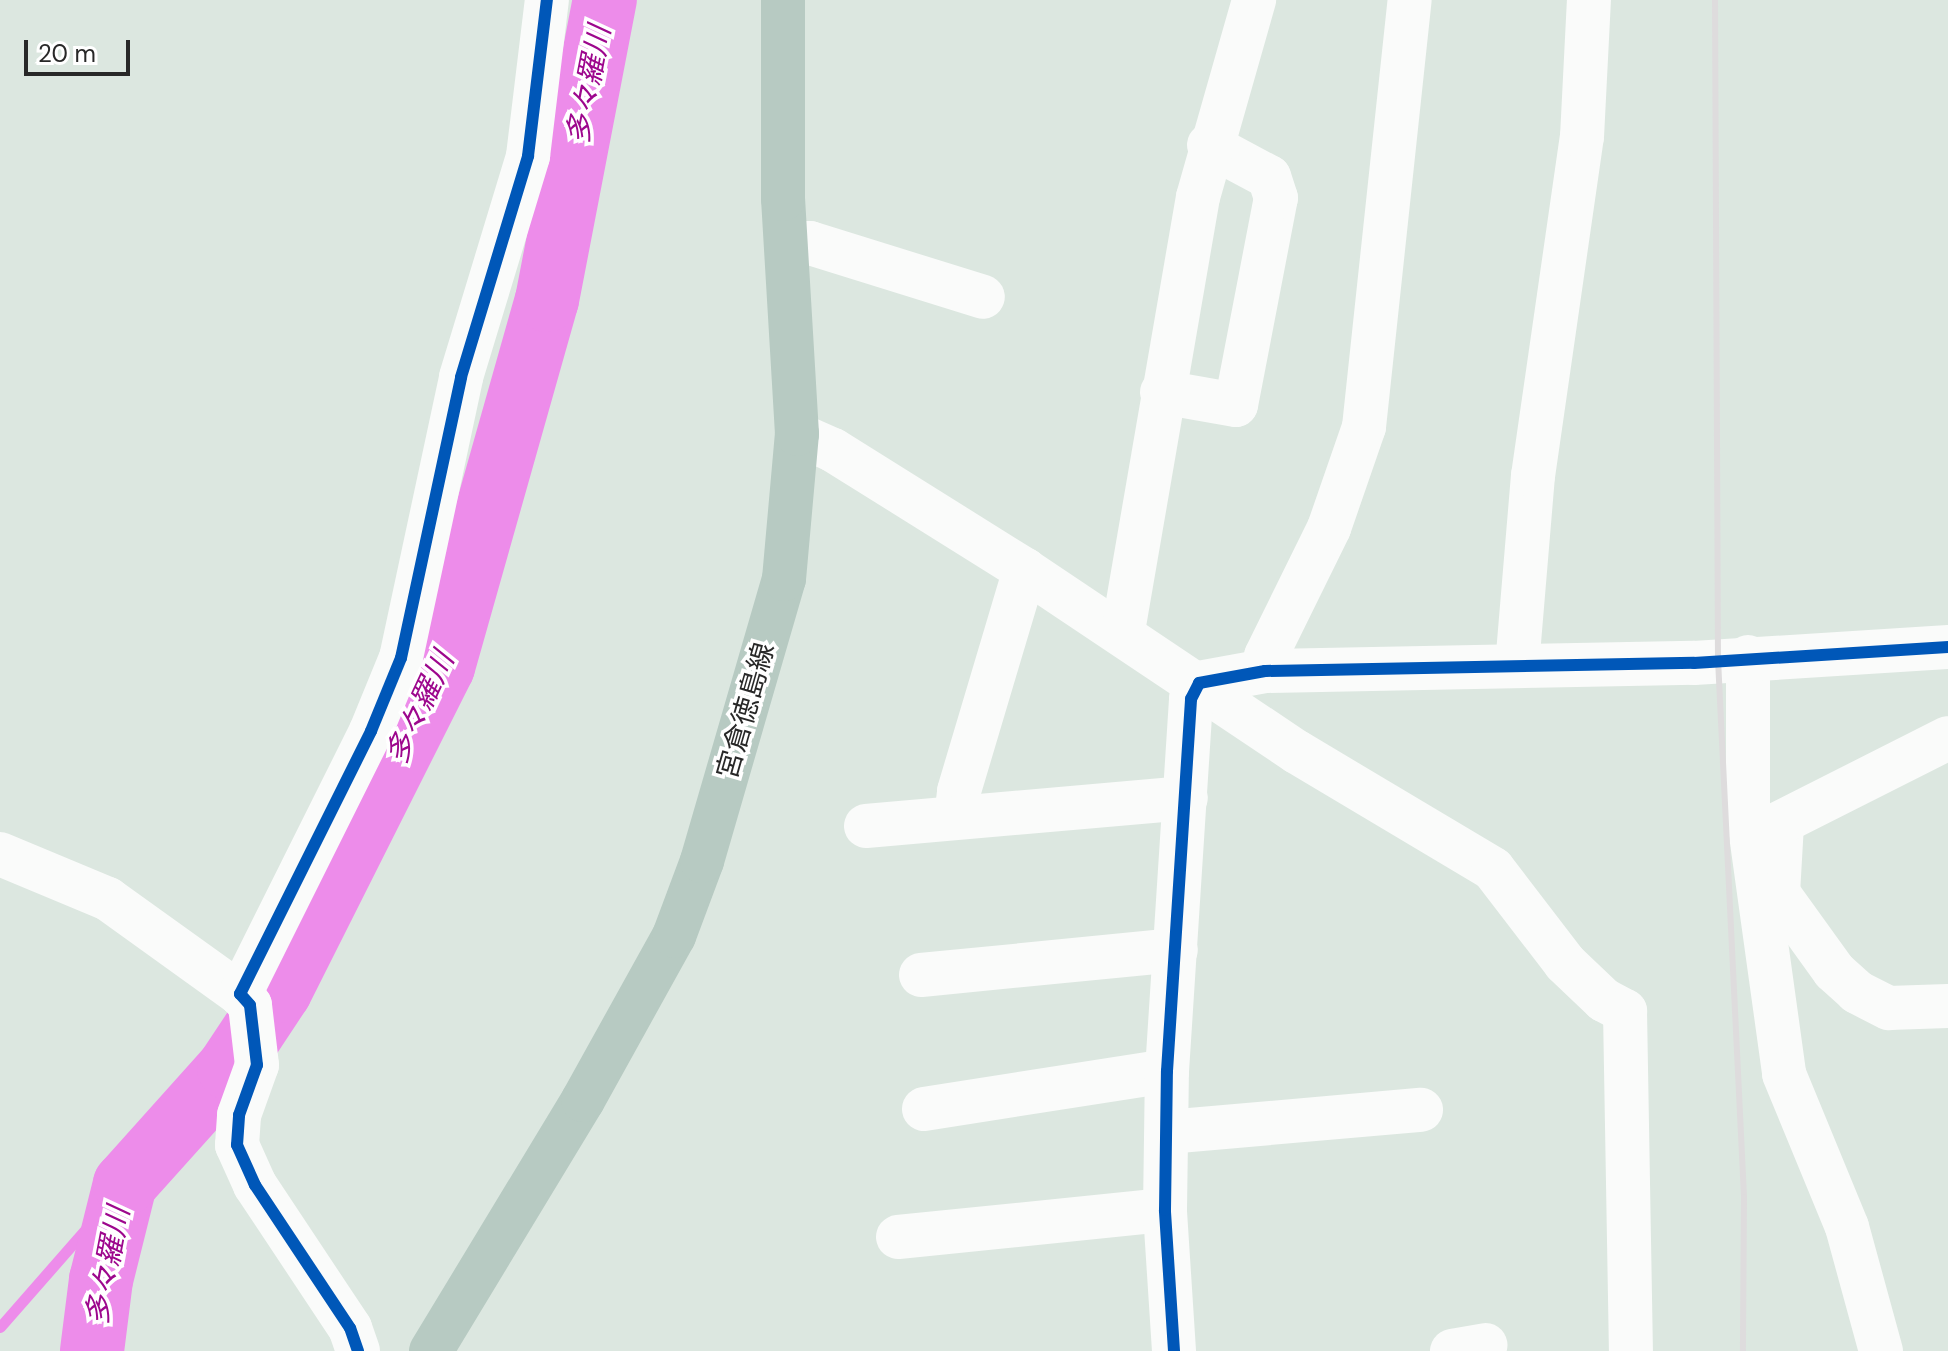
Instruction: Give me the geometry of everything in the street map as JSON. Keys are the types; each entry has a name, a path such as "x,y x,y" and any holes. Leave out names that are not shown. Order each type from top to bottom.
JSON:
{"main road":[{"name":"宮倉徳島線","path":"431,1351 583,1100 674,936 702,861 784,579 797,434 786,245 783,0"}],"street":[{"path":"358,1351 350,1328 255,1185 237,1145 239,1115 257,1065 245,1000 371,731 401,658 461,377 528,156 547,0"},
{"path":"1123,631 1162,392 1209,145 1254,0"},
{"path":"1265,671 1266,656 1329,528 1364,427 1410,0"},
{"path":"1517,666 1533,476 1582,137 1589,0"},
{"path":"1162,392 1236,405 1274,213 1276,198 1269,177 1209,145"},
{"path":"786,245 810,243 983,297"},
{"path":"797,434 833,450 1123,631 1297,752 1493,869 1565,963 1604,1000 1625,1011 1631,1351"},
{"path":"956,817 959,791 1025,570"},
{"path":"1199,683 1265,671 1517,666 1948,647"},
{"path":"1748,657 1767,830 1784,1074 1847,1227 1881,1351"},
{"path":"1174,1351 1165,1210 1167,1071 1191,699 1199,683"},
{"path":"1767,830 1948,738"},
{"path":"866,826 1186,798"},
{"path":"1767,830 1778,893 1834,971 1857,992 1889,1008 1948,1006"},
{"path":"0,854 108,899 245,1000"},
{"path":"921,975 1176,950"},
{"path":"924,1109 1167,1071"},
{"path":"1167,1132 1421,1110"},
{"path":"898,1237 1165,1210"}],"waterway":[{"name":"多々羅川","path":"92,1351 101,1280 125,1184 229,1068 280,991 443,667 547,300 605,0"},
{"path":"0,1327 125,1184"}],"railway":[{"path":"1715,0 1718,659 1744,1197 1743,1351"}],"cycle path":[{"path":"358,1351 350,1328 255,1185 237,1145 239,1115 257,1065 250,1005 240,994 371,731 401,658 461,377 528,156 547,0"},
{"path":"1174,1351 1165,1210 1167,1071 1191,699 1199,683 1265,671 1694,663 1948,647"}]}
